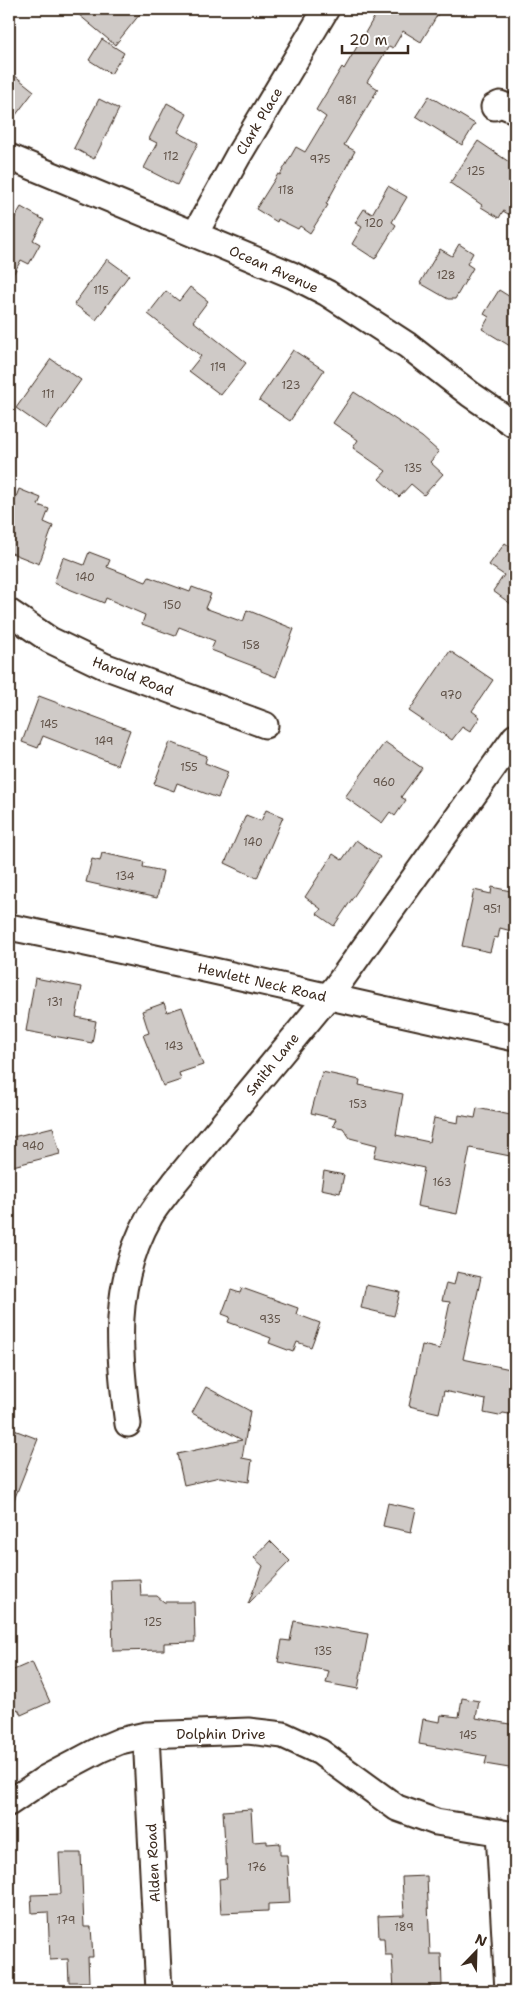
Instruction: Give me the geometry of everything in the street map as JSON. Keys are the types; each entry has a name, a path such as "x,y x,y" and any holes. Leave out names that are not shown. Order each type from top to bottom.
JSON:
{"street":[{"name":"Clark Place","path":"195,234 238,156 326,9"},
{"name":"Ocean Avenue","path":"9,157 292,275 327,293 407,345 470,394 515,425"},
{"name":"Harold Road","path":"9,612 50,640 104,666 265,725"},
{"name":"Smith Lane","path":"128,1424 120,1371 122,1292 133,1252 151,1216 175,1182 326,998 515,738"},
{"name":"Hewlett Neck Road","path":"9,927 150,956 326,998 515,1038"},
{"name":"Dolphin Drive","path":"9,1803 46,1778 120,1741 146,1735 248,1731 283,1735 320,1752 397,1808 436,1822 507,1834"},
{"name":"Alden Road","path":"146,1735 159,1991"},
{"path":"507,1834 508,1991"}],"building":[{"path":"72,9 144,9 115,45"},
{"path":"379,9 441,9 421,42 403,31 393,48 389,46 367,82 378,89 344,145 355,151 326,204 328,205 310,233 300,226 298,229 278,219 277,222 256,209 278,174 280,175 296,147 305,152 326,117 316,110 342,67 344,69"},
{"path":"102,39 124,53 111,74 89,60"},
{"path":"9,71 34,91 9,124"},
{"path":"429,96 475,124 462,145 416,116"},
{"path":"99,99 119,109 94,159 74,148"},
{"path":"167,103 187,114 178,132 198,143 177,185 144,168 157,143 149,139"},
{"path":"478,141 515,166 515,218 503,211 499,218 481,207 482,205 450,183"},
{"path":"388,186 407,197 392,222 396,225 375,259 352,244 362,227 355,223 364,209 372,214"},
{"path":"21,207 44,220 33,240 40,244 29,264 21,260 9,282 9,228"},
{"path":"459,244 473,253 467,264 473,268 455,299 448,299 420,283 440,249 452,256"},
{"path":"107,259 129,275 96,320 74,304"},
{"path":"190,287 208,301 193,321 246,363 221,395 189,371 201,356 148,314 166,291 179,301"},
{"path":"499,290 515,300 515,349 482,329 489,317 484,314"},
{"path":"293,350 324,370 290,421 259,400"},
{"path":"51,359 81,380 46,429 16,408"},
{"path":"354,392 422,437 439,452 430,462 443,474 424,495 411,484 399,497 379,479 386,471 353,448 358,440 333,423"},
{"path":"19,489 41,498 38,505 49,509 44,522 53,526 39,564 9,552 9,526 14,511 11,510"},
{"path":"505,543 515,550 515,607 493,591 504,575 489,565"},
{"path":"89,552 110,560 107,567 146,582 149,577 190,592 192,587 211,594 205,608 243,622 247,610 294,629 276,677 261,671 261,669 211,650 215,641 179,627 175,636 142,624 145,615 106,598 104,603 54,583 63,557 84,565"},
{"path":"450,651 493,680 472,711 480,717 470,732 462,727 452,740 409,711"},
{"path":"39,696 130,730 117,765 43,736 38,748 22,742"},
{"path":"170,742 207,756 205,763 228,772 218,798 177,783 174,791 154,784"},
{"path":"385,742 422,768 401,797 406,800 395,816 390,812 382,823 345,797"},
{"path":"266,810 283,817 257,878 225,863 246,815 261,821"},
{"path":"356,840 380,857 334,926 317,914 321,909 305,897 333,854 342,860"},
{"path":"102,853 144,862 143,867 163,871 157,898 86,882 92,859 100,861"},
{"path":"492,887 515,892 515,932 500,928 498,938 494,937 490,952 462,946 474,890 491,894"},
{"path":"35,978 82,987 76,1017 96,1021 92,1043 26,1031"},
{"path":"164,1003 167,1012 182,1007 203,1065 179,1073 181,1080 163,1086 143,1035 149,1033 142,1011"},
{"path":"322,1072 360,1080 359,1085 403,1094 396,1135 429,1142 434,1118 458,1123 459,1115 475,1118 477,1108 515,1116 515,1157 470,1148 457,1214 417,1206 424,1168 374,1157 377,1145 350,1138 343,1128 333,1126 336,1119 311,1113"},
{"path":"53,1127 60,1154 9,1167 9,1138"},
{"path":"324,1171 344,1175 340,1193 321,1189"},
{"path":"457,1272 481,1277 463,1359 515,1370 515,1415 503,1413 499,1416 484,1413 486,1400 444,1391 439,1413 409,1406 422,1345 440,1349 450,1302 442,1301 446,1283 454,1285"},
{"path":"366,1285 400,1292 394,1316 361,1308"},
{"path":"242,1288 298,1308 296,1314 320,1323 311,1347 297,1342 293,1352 269,1343 271,1338 228,1322 230,1317 222,1314 231,1290 240,1293"},
{"path":"206,1387 250,1411 242,1458 252,1460 249,1482 220,1477 184,1485 177,1454 242,1440 192,1413"},
{"path":"9,1428 38,1439 10,1510 9,1509"},
{"path":"388,1503 416,1509 411,1532 383,1526"},
{"path":"270,1541 290,1561 248,1604 263,1566 254,1558"},
{"path":"140,1579 141,1596 157,1596 164,1602 194,1602 195,1642 164,1643 164,1650 113,1651 111,1580"},
{"path":"294,1621 368,1634 358,1689 326,1683 329,1671 278,1662 282,1640 290,1641"},
{"path":"32,1662 50,1702 21,1715 18,1709 9,1713 9,1672"},
{"path":"462,1698 479,1701 476,1718 515,1725 515,1769 485,1764 487,1756 419,1744 423,1719 440,1722 441,1715 459,1717"},
{"path":"251,1809 253,1842 267,1841 267,1844 280,1843 280,1855 287,1855 290,1903 268,1904 268,1911 221,1913 219,1879 227,1878 223,1811"},
{"path":"59,1853 81,1853 84,1927 91,1927 93,1957 88,1957 89,1982 69,1982 68,1959 50,1960 48,1912 32,1913 31,1895 61,1894"},
{"path":"427,1876 430,1954 441,1954 442,1986 427,1987 427,1991 394,1991 392,1955 385,1955 384,1938 379,1938 378,1916 404,1915 402,1877"}]}
